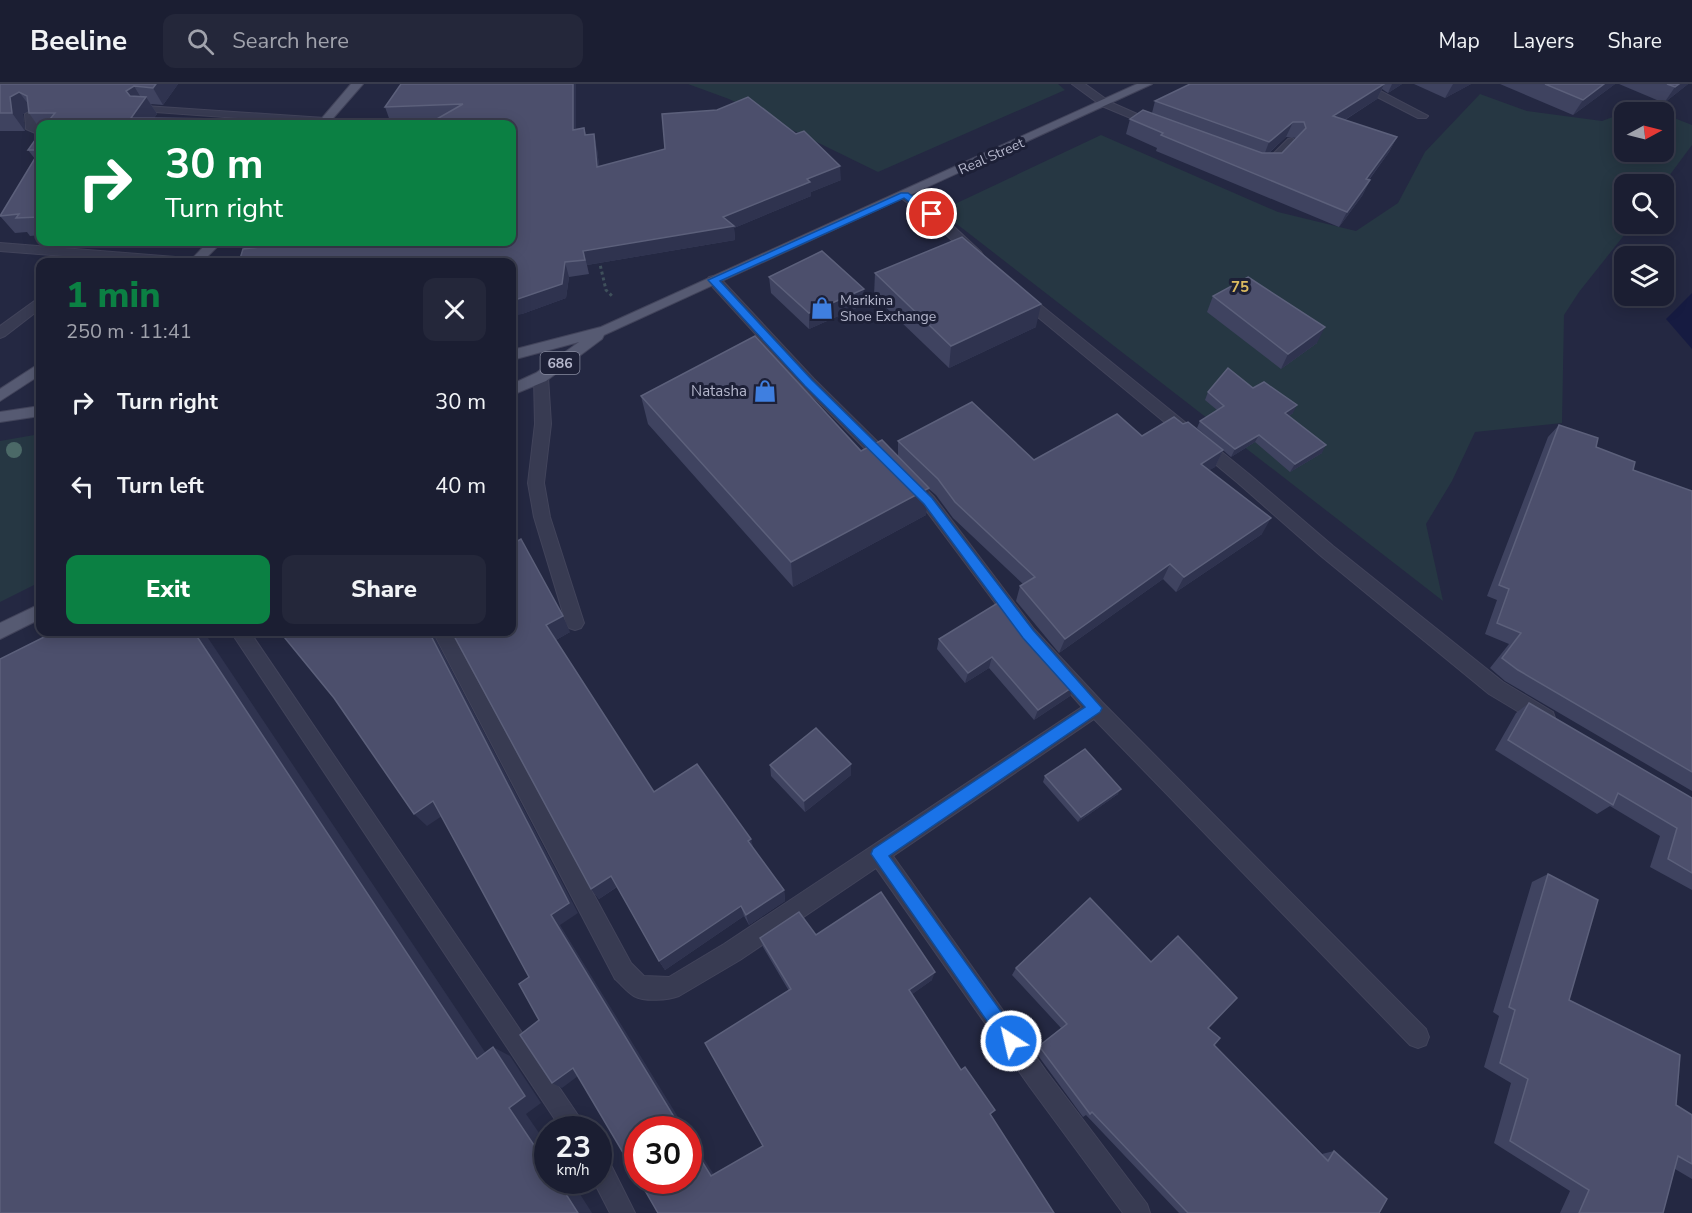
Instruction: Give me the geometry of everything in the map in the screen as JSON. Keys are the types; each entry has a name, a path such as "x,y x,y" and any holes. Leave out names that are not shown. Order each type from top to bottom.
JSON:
{"main road":[{"path":"326,120 357,84"},
{"name":"Real Street","path":"516,388 541,377 606,330 1106,104 1140,85"},
{"path":"199,258 210,246"},
{"name":"Real Street","path":"516,354 606,330"},
{"path":"0,396 36,371"},
{"path":"0,417 36,412"},
{"path":"0,632 36,613"}],"street":[{"path":"1078,84 1106,104 1166,129"},
{"path":"1358,84 1422,116"},
{"path":"145,109 285,120"},
{"path":"31,114 32,129 36,130"},
{"path":"1250,159 1270,164 1292,142"},
{"path":"905,195 932,214 984,262"},
{"path":"0,247 90,258"},
{"path":"714,280 808,383 928,501 1028,634 1095,708 1418,1037"},
{"path":"1011,287 1244,479 1326,551 1496,688 1564,729"},
{"path":"0,333 36,306"},
{"path":"541,377 543,424 536,483 542,517 575,623"},
{"path":"243,636 567,1116"},
{"path":"444,636 623,971 640,987 671,988 732,952 1095,708"},
{"path":"879,854 1038,1079 1138,1213"},
{"path":"612,1192 623,1213"}],"path":[{"path":"598,257 606,290 631,318"}],"shaded area":[{"path":"688,84 1058,84 1065,90 878,172 729,99"},
{"path":"1480,94 1527,111 1602,121 1614,117 1614,162 1674,162 1674,118 1692,125 1692,145 1670,174 1614,174 1614,234 1625,234 1579,292 1564,315 1562,423 1475,432 1452,481 1426,524 1443,601 940,211 1101,135 1278,212 1356,231 1398,203 1425,152"},
{"path":"36,435 36,584 0,602 0,441"}],"water":[{"path":"1692,293 1692,349 1666,319"}],"building":[{"path":"0,84 156,84 153,88 134,86 126,91 130,96 146,97 131,118 229,119 49,120 55,113 29,113 27,96 19,92 10,97 12,113 0,113"},
{"path":"401,84 573,84 573,130 584,128 585,135 594,134 597,167 665,149 662,114 717,110 748,97 796,134 804,131 840,166 807,179 810,182 723,217 734,226 583,251 585,260 565,262 562,284 516,300 516,258 240,258 243,249 267,246 516,246 516,120 435,120 463,104 385,107"},
{"path":"1190,84 1384,84 1333,116 1397,137 1366,179 1370,180 1347,212 1161,135 1163,133 1130,119 1143,110 1262,153 1282,153 1306,128 1304,122 1293,122 1269,142 1155,101"},
{"path":"1545,84 1604,84 1583,100"},
{"path":"36,139 36,150 28,150"},
{"path":"36,157 36,217 16,218 19,214 0,216"},
{"path":"962,237 1041,304 951,346 875,273"},
{"path":"822,251 864,289 809,313 769,277"},
{"path":"1248,277 1325,327 1288,354 1213,296"},
{"path":"755,336 861,451 882,440 929,488 791,562 641,396"},
{"path":"1228,368 1253,388 1264,382 1297,405 1285,413 1326,445 1295,464 1259,435 1235,449 1200,421 1224,406 1208,392"},
{"path":"972,402 1034,460 1117,414 1142,436 1174,417 1183,424 1188,422 1223,450 1201,464 1271,518 1184,577 1170,564 1065,639 1020,586 1035,577 955,502 938,479 898,441"},
{"path":"1559,425 1598,438 1596,447 1635,462 1633,470 1692,491 1692,772 1518,670 1502,658 1521,633 1497,623 1509,589 1499,585"},
{"path":"521,539 563,616 546,625 654,792 697,764 751,839 748,841 784,890 746,915 741,906 659,961 611,876 591,889 454,636 516,636 516,542"},
{"path":"1001,601 1023,630 1074,686 1038,710 992,657 968,673 939,639"},
{"path":"46,636 197,636 477,1059 493,1047 525,1096 509,1108 534,1145 534,1194 566,1194 578,1213 0,1213 0,659"},
{"path":"283,636 431,636 569,903 551,915 673,1116 624,1116 624,1154 612,1134 612,1116 601,1116 573,1068 552,1083 520,1035 539,1020 519,984 529,977 433,801 414,814 334,698"},
{"path":"1529,703 1692,798 1692,873 1668,859 1677,828 1618,793 1613,805 1508,740"},
{"path":"816,728 851,764 804,801 770,765"},
{"path":"1085,749 1121,789 1081,817 1045,776"},
{"path":"1548,874 1598,900 1569,1000 1680,1055 1676,1105 1692,1115 1692,1164 1678,1156 1663,1213 1579,1213 1589,1190 1510,1141 1528,1079 1500,1063 1515,1010 1509,1007"},
{"path":"881,892 935,972 909,990 961,1070 965,1067 995,1110 990,1114 1054,1213 658,1213 647,1194 702,1194 702,1162 711,1176 763,1146 705,1043 791,989 760,938 799,912 816,935"},
{"path":"1090,898 1151,962 1178,936 1237,998 1208,1028 1220,1038 1214,1045 1328,1161 1334,1151 1387,1199 1379,1213 1188,1213 1092,1112 1090,1114 1039,1046 1067,1024 1016,968"}],"place":[{"name":"Marikina Shoe Exchange","path":"822,308"},
{"name":"Natasha","path":"765,391"}],"district":[{"name":"75","path":"1240,287"}],"route":[{"path":"932,214 905,195 714,280 808,383 928,501 1028,634 1095,708 879,854 1011,1041"}]}
